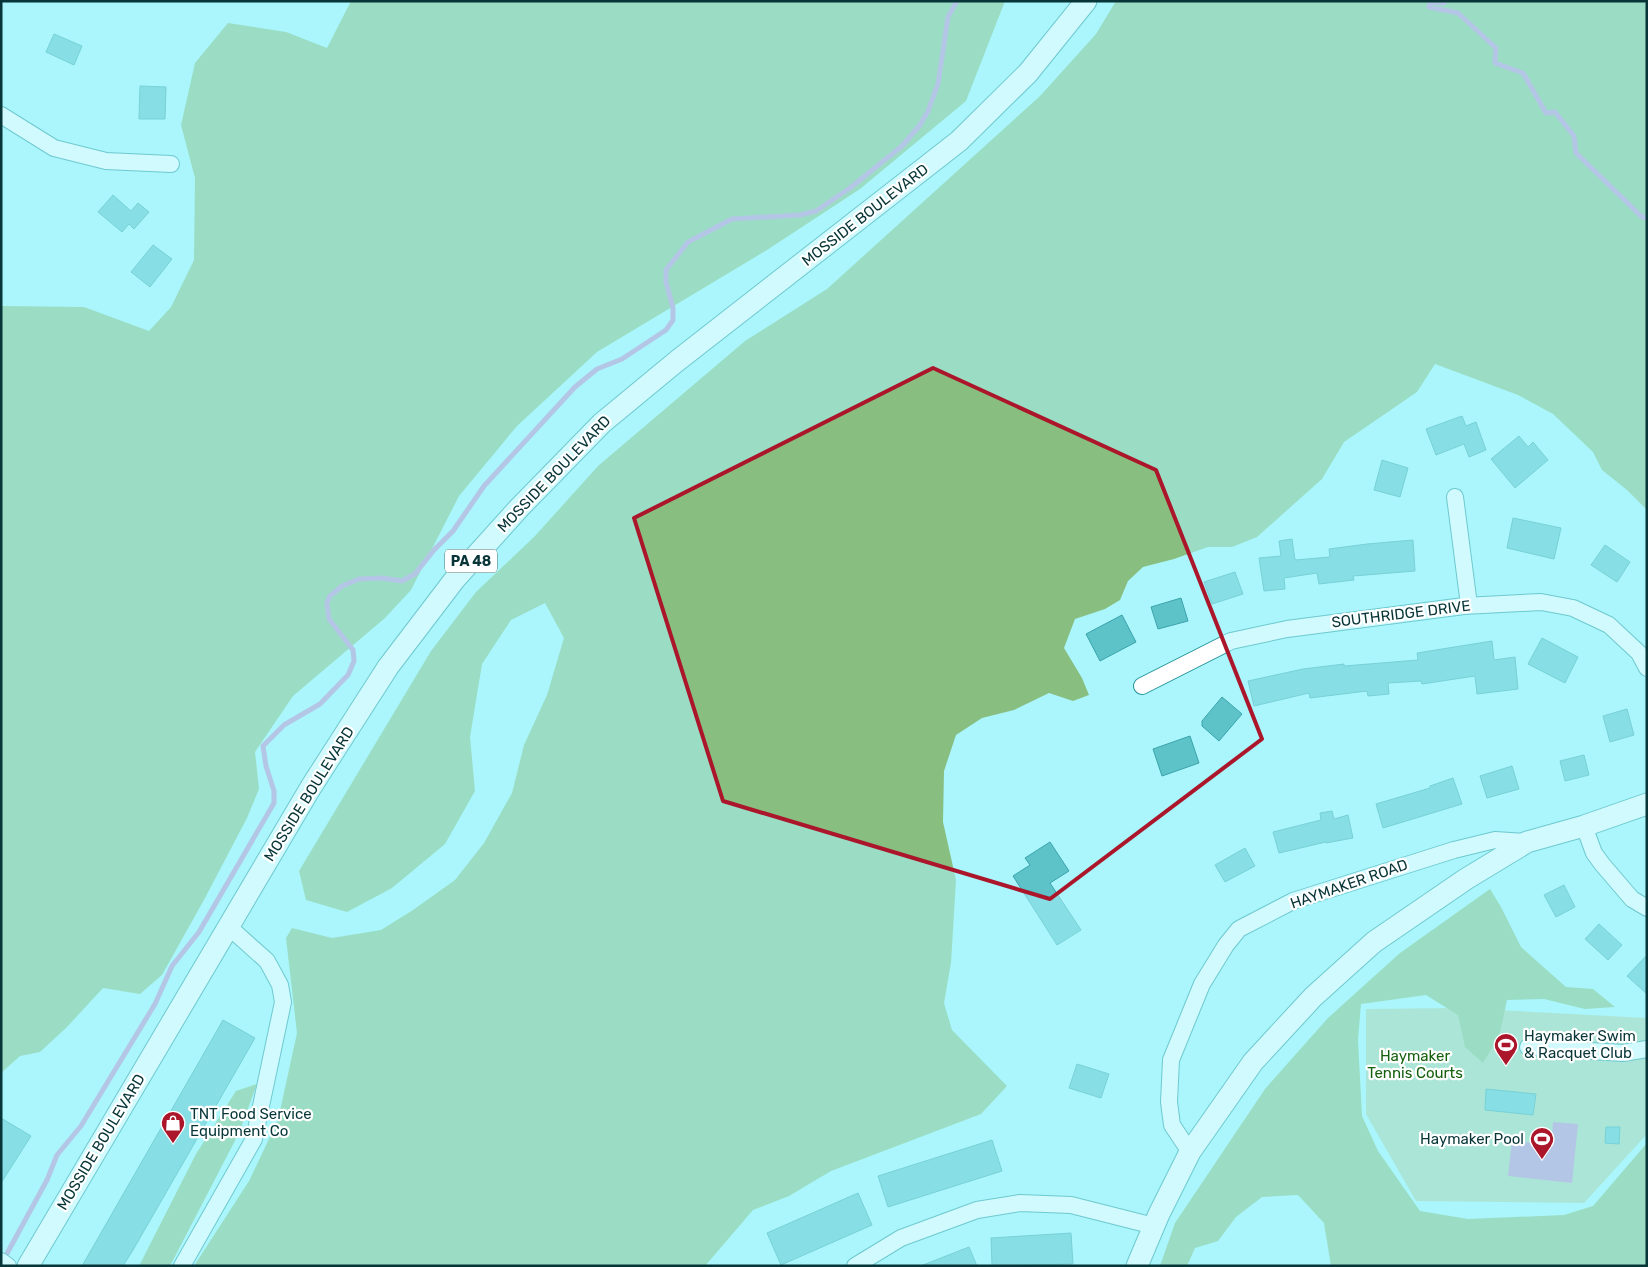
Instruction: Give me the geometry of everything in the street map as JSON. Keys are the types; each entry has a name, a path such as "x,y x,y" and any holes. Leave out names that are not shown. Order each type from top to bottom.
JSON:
{"main road":[{"name":"MOSSIDE BOULEVARD","path":"28,1266 311,788 388,667 455,579 519,508 602,423 677,361 959,141 1028,73 1086,1"},
{"name":"HAYMAKER ROAD","path":"1136,1266 1190,1152 1253,1062 1312,997 1374,942 1466,879 1527,842 1584,826 1647,804"}],"street":[{"path":"1,115 54,148 106,161 171,164"},
{"path":"1455,497 1469,606"},
{"name":"SOUTHRIDGE DRIVE","path":"1142,686 1231,641 1288,628 1469,606 1541,602 1573,608 1609,625 1640,654 1647,668"},
{"path":"1584,826 1594,854 1632,899 1647,908"},
{"name":"HAYMAKER ROAD","path":"1190,1152 1172,1124 1169,1102 1171,1060 1202,984 1226,945 1239,929 1293,901 1454,850 1495,840 1527,842"},
{"path":"182,1266 254,1139 283,1002 280,986 268,961 229,927"},
{"path":"1528,1047 1623,1053 1647,1049"},
{"path":"855,1266 900,1238 977,1210 1020,1203 1071,1205 1154,1226"},
{"path":"1,1261 8,1266"}],"highlighted area":[{"path":"933,368 1156,470 1262,739 1050,899 723,801 634,518"}],"green space":[{"path":"351,1 1005,1 966,101 860,189 767,250 597,352 517,426 459,496 411,590 385,618 293,696 255,752 259,789 247,818 162,975 140,994 103,988 67,1027 40,1052 20,1056 1,1073 1,306 84,307 149,331 171,307 194,260 195,178 181,125 195,63 228,23 286,32 327,48"},
{"path":"1116,1 1647,1 1647,510 1627,490 1602,470 1593,452 1553,414 1518,395 1435,364 1417,392 1344,442 1322,479 1257,537 1232,547 1208,547 1143,567 1128,581 1120,600 1105,609 1075,619 1064,648 1082,678 1089,695 1073,701 1049,693 1014,710 982,718 956,735 944,771 943,822 956,880 951,963 944,1003 952,1030 1007,1086 981,1114 831,1171 789,1196 753,1210 705,1266 194,1266 249,1181 278,1120 297,1033 286,938 292,928 332,938 381,930 455,880 484,843 512,793 524,745 547,695 564,638 545,603 511,620 482,664 470,737 475,791 445,844 392,888 347,912 306,900 299,871 431,651 476,592 535,536 598,466 745,341 827,289 1040,96 1096,34"},
{"path":"1490,889 1521,947 1566,987 1593,989 1615,1007 1585,1009 1544,999 1507,1000 1499,1037 1483,1063 1465,1047 1458,1015 1426,995 1361,1004 1358,1040 1362,1116 1378,1151 1420,1211 1468,1219 1564,1215 1593,1206 1647,1143 1647,1266 1331,1266 1324,1223 1298,1195 1262,1197 1236,1217 1218,1241 1195,1248 1187,1266 1160,1266 1175,1223 1265,1089 1328,1018 1400,953"},
{"name":"Haymaker Swim & Racquet Club","path":"1460,1008 1647,1018 1647,1134 1584,1203 1416,1201 1366,1114 1366,1009"},
{"path":"257,1084 239,1133 170,1266 139,1266 196,1154 236,1091"}],"shaded area":[{"name":"Haymaker Pool","path":"1553,1122 1578,1124 1572,1183 1508,1176 1512,1141 1551,1145"}],"building":[{"path":"54,34 82,46 74,65 46,52"},
{"path":"140,86 166,87 165,119 139,119"},
{"path":"113,195 131,211 138,203 149,212 134,229 129,224 122,232 98,212"},
{"path":"153,245 172,259 150,287 131,272"},
{"path":"1462,416 1466,426 1476,422 1486,450 1469,457 1464,444 1436,455 1426,429"},
{"path":"1519,436 1528,447 1533,442 1548,460 1515,488 1491,459"},
{"path":"1382,460 1408,468 1400,497 1374,490"},
{"path":"1513,518 1561,528 1554,559 1507,548"},
{"path":"1292,539 1295,560 1330,557 1329,549 1413,540 1415,571 1353,576 1354,580 1319,584 1317,573 1284,578 1285,589 1264,591 1259,558 1281,556 1279,541"},
{"path":"1605,545 1630,562 1617,582 1591,565"},
{"path":"1235,572 1243,594 1212,604 1204,582"},
{"path":"1181,598 1188,621 1158,629 1151,607"},
{"path":"1122,615 1136,642 1100,661 1086,634"},
{"path":"1542,638 1578,657 1565,683 1528,664"},
{"path":"1492,641 1494,660 1515,657 1518,689 1477,694 1475,676 1422,684 1421,681 1388,683 1389,694 1368,696 1367,691 1310,698 1309,693 1254,706 1248,681 1303,669 1344,664 1344,666 1418,660 1417,653"},
{"path":"1222,697 1242,714 1219,741 1202,726 1202,721"},
{"path":"1627,709 1634,735 1610,742 1603,716"},
{"path":"1190,736 1199,763 1162,776 1153,749"},
{"path":"1584,755 1589,775 1565,781 1560,761"},
{"path":"1512,766 1519,789 1487,798 1480,776"},
{"path":"1453,778 1462,804 1383,828 1376,804 1430,788 1430,786"},
{"path":"1332,811 1334,819 1348,815 1353,838 1279,853 1273,832 1321,820 1320,813"},
{"path":"1050,842 1069,871 1050,883 1081,930 1057,945 1013,876 1030,865 1025,858"},
{"path":"1245,848 1255,866 1225,882 1215,865"},
{"path":"1564,885 1575,907 1556,917 1544,895"},
{"path":"1599,924 1622,945 1608,960 1585,939"},
{"path":"1647,955 1647,994 1627,976"},
{"name":"TNT Food Service Equipment Co","path":"223,1020 255,1038 123,1266 82,1266"},
{"path":"1077,1064 1109,1074 1101,1098 1069,1088"},
{"path":"1486,1089 1536,1094 1533,1115 1485,1110"},
{"path":"1,1118 31,1136 1,1183"},
{"path":"1606,1127 1620,1127 1619,1144 1605,1143"},
{"path":"992,1140 1002,1171 888,1207 878,1176"},
{"path":"858,1193 872,1225 781,1265 767,1233"},
{"path":"1071,1233 1073,1264 992,1266 991,1238"},
{"path":"969,1247 977,1266 923,1266 923,1265"}],"waterway":[{"path":"4,1259 47,1180 57,1155 81,1126 155,1004 172,966 199,932 274,803 274,791 266,766 263,746 284,725 320,704 348,675 354,661 353,650 329,619 327,603 330,596 342,586 359,579 382,578 402,581 415,574 434,550 453,531 484,486 575,387 597,369 622,359 666,330 673,320 673,308 666,282 666,270 688,242 732,219 800,215 816,211 850,188 902,146 920,125 928,111 938,84 948,17 957,1"},
{"path":"1429,7 1431,2 1444,3 1445,1"},
{"path":"1429,7 1458,13 1496,48 1495,63 1523,73 1546,113 1555,112 1574,136 1576,153 1641,216 1647,219"}],"place":[{"name":"Haymaker Swim & Racquet Club","path":"1506,1066"},
{"name":"TNT Food Service Equipment Co","path":"173,1144"},
{"name":"Haymaker Pool","path":"1542,1160"}],"park label":[{"name":"Haymaker Tennis Courts","path":"1415,1064"}]}
